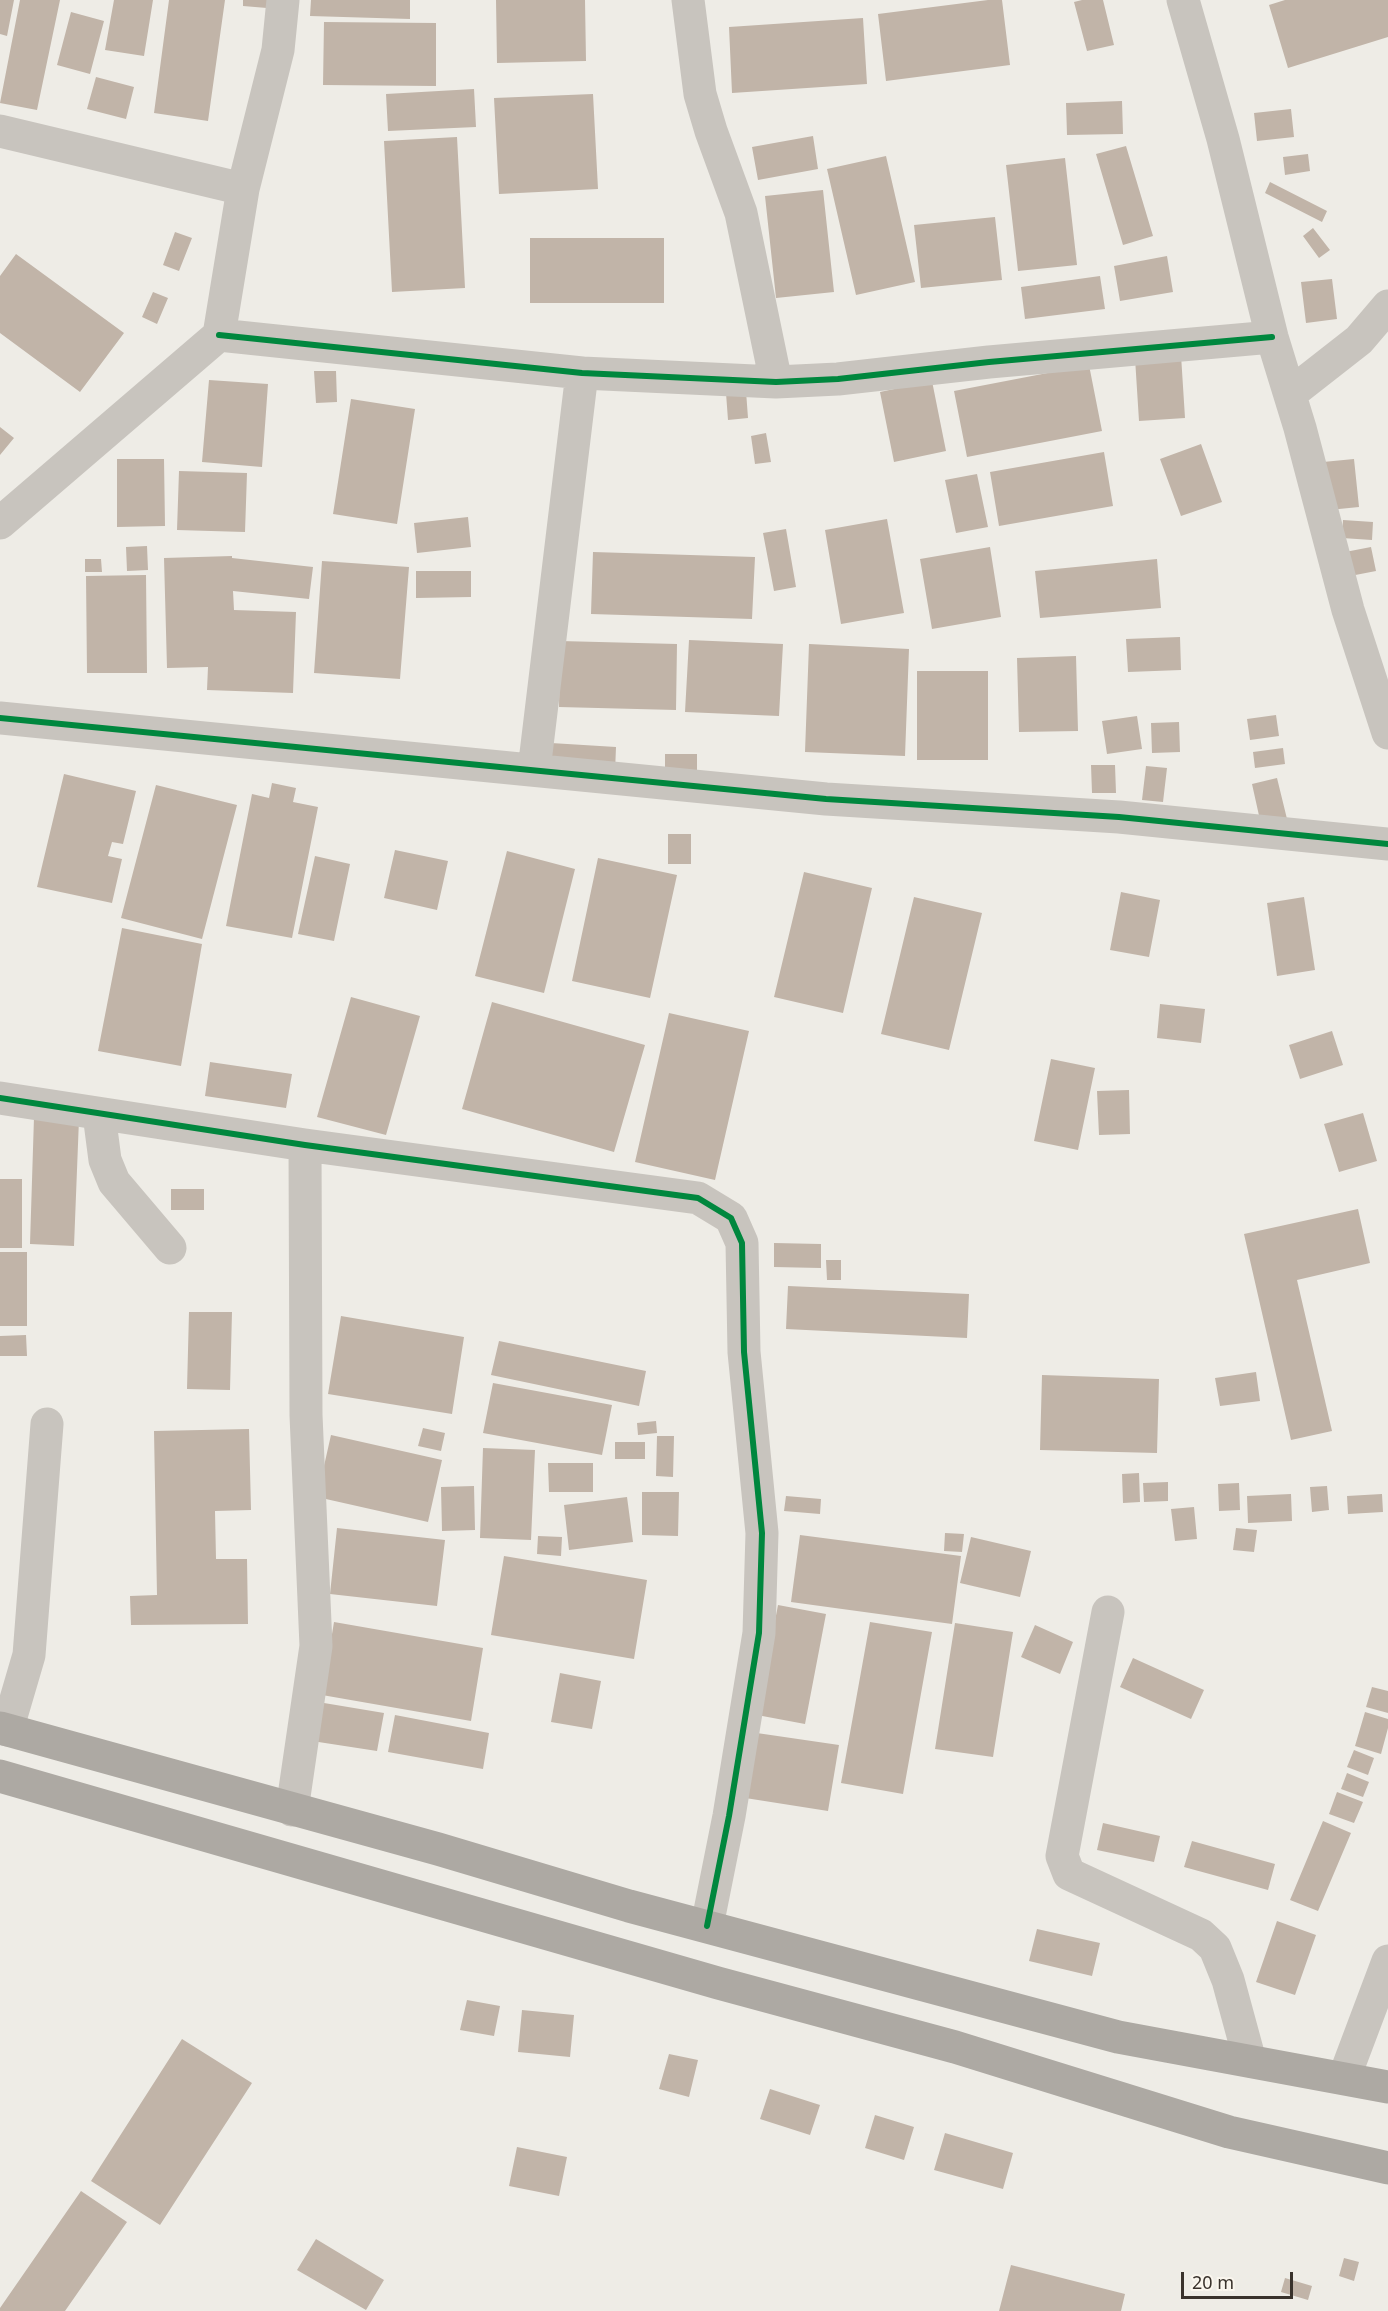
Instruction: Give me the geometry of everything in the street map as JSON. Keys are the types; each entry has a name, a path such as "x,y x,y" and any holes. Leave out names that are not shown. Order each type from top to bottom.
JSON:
{"main road":[{"path":"4,1729 438,1849 629,1906 1118,2037 1388,2087"},
{"path":"0,1776 718,1983 955,2047 1229,2132 1388,2169"}],"street":[{"path":"0,523 219,335 243,189 278,50 283,0"},
{"path":"688,0 700,94 741,213 776,382"},
{"path":"1183,0 1223,139 1272,337 1290,394 1348,610 1378,668 1388,733"},
{"path":"0,131 243,189"},
{"path":"1290,394 1359,340 1388,306"},
{"path":"219,335 582,373 776,382 838,379 989,362 1272,337"},
{"path":"534,770 582,373"},
{"path":"0,717 826,799 1119,817 1388,844"},
{"path":"0,1098 304,1145 698,1198 731,1218 742,1243 744,1352 762,1533 759,1633 731,1804 707,1926"},
{"path":"99,1114 105,1160 114,1182 170,1248"},
{"path":"292,1810 316,1647 306,1415 304,1145"},
{"path":"4,1729 29,1654 47,1424"},
{"path":"1108,1612 1062,1856 1070,1874 1201,1935 1215,1948 1228,1980 1250,2061"},
{"path":"1344,2078 1388,1961"}],"building":[{"path":"0,0 14,0 7,36 0,34"},
{"path":"20,0 60,0 37,110 0,103"},
{"path":"114,0 153,0 144,56 105,50"},
{"path":"169,0 225,0 208,121 154,113"},
{"path":"243,0 268,0 267,8 243,6"},
{"path":"311,0 410,0 410,19 310,16"},
{"path":"496,0 585,0 586,61 497,63"},
{"path":"1002,0 1010,65 886,81 878,14"},
{"path":"1103,0 1114,45 1087,51 1074,2"},
{"path":"1285,0 1388,0 1388,37 1288,68 1269,5"},
{"path":"71,12 104,21 90,74 57,65"},
{"path":"863,18 867,84 732,93 729,27"},
{"path":"324,22 436,23 436,86 323,85"},
{"path":"96,77 134,87 126,119 87,109"},
{"path":"474,89 476,127 388,131 386,94"},
{"path":"593,94 598,189 499,194 494,98"},
{"path":"1122,101 1123,134 1067,135 1066,103"},
{"path":"1291,109 1294,137 1257,141 1254,113"},
{"path":"813,136 818,169 758,180 752,147"},
{"path":"457,137 465,288 392,292 384,141"},
{"path":"1126,146 1153,236 1123,245 1096,154"},
{"path":"1308,154 1310,171 1285,175 1283,157"},
{"path":"886,156 915,282 856,295 827,169"},
{"path":"1065,158 1077,265 1018,271 1006,165"},
{"path":"1270,182 1327,211 1322,222 1265,193"},
{"path":"823,190 834,292 776,298 765,196"},
{"path":"995,217 1002,280 921,288 914,225"},
{"path":"1313,228 1330,250 1319,258 1303,236"},
{"path":"175,232 192,238 179,271 163,265"},
{"path":"530,238 664,238 664,303 530,303"},
{"path":"16,254 124,333 80,392 0,333 0,276"},
{"path":"1167,256 1173,292 1120,301 1114,266"},
{"path":"1100,276 1105,309 1025,319 1021,287"},
{"path":"1332,279 1337,319 1306,323 1301,282"},
{"path":"153,292 168,298 157,324 142,317"},
{"path":"1181,355 1185,418 1139,421 1135,358"},
{"path":"1089,365 1102,431 967,457 954,391"},
{"path":"314,371 336,371 337,402 316,403"},
{"path":"209,380 268,384 262,467 202,462"},
{"path":"932,381 946,451 894,462 880,392"},
{"path":"746,391 748,418 728,420 726,393"},
{"path":"351,399 415,409 397,524 333,514"},
{"path":"0,427 14,438 0,455"},
{"path":"766,433 771,462 755,464 751,436"},
{"path":"1201,444 1222,502 1181,516 1160,459"},
{"path":"1104,452 1113,506 999,526 990,472"},
{"path":"117,459 164,459 165,526 117,527"},
{"path":"1354,459 1359,507 1329,510 1323,462"},
{"path":"179,471 247,473 245,532 177,530"},
{"path":"977,474 988,527 956,533 945,480"},
{"path":"468,517 471,547 417,553 414,523"},
{"path":"887,519 904,613 841,624 825,530"},
{"path":"1343,520 1373,522 1372,540 1342,538"},
{"path":"786,529 796,587 774,591 763,533"},
{"path":"147,546 148,570 127,571 126,547"},
{"path":"990,547 1001,617 932,629 920,559"},
{"path":"1371,547 1376,571 1345,577 1340,553"},
{"path":"593,552 755,557 752,619 591,614"},
{"path":"232,556 232,558 313,567 309,599 233,591 234,610 296,612 293,693 207,690 208,667 167,668 164,558"},
{"path":"85,559 101,559 102,572 85,572"},
{"path":"1157,559 1161,608 1040,618 1035,571"},
{"path":"322,561 409,567 400,679 314,673"},
{"path":"416,571 471,571 471,597 416,598"},
{"path":"146,575 147,673 87,673 86,576"},
{"path":"1180,637 1181,670 1128,672 1126,639"},
{"path":"689,640 783,644 779,716 685,712"},
{"path":"560,641 677,644 676,710 559,707"},
{"path":"809,644 909,649 905,756 805,752"},
{"path":"1076,656 1078,731 1019,732 1017,658"},
{"path":"917,671 988,671 988,760 917,760"},
{"path":"1276,715 1279,736 1250,740 1247,719"},
{"path":"1137,716 1142,749 1107,754 1102,721"},
{"path":"1179,722 1180,752 1152,753 1151,723"},
{"path":"551,743 616,747 615,772 550,767"},
{"path":"1283,748 1285,764 1255,768 1253,752"},
{"path":"665,754 697,754 697,775 665,775"},
{"path":"1091,765 1115,765 1116,793 1092,793"},
{"path":"1146,766 1167,768 1163,802 1142,800"},
{"path":"64,774 136,791 123,844 112,842 108,856 122,859 112,903 37,887"},
{"path":"1277,778 1288,823 1262,829 1252,784"},
{"path":"272,783 296,788 293,802 318,807 292,938 226,926 252,794 269,798"},
{"path":"156,785 237,805 202,939 121,918"},
{"path":"668,834 691,834 691,864 668,864"},
{"path":"395,850 448,861 437,910 384,898"},
{"path":"507,851 575,869 544,993 475,976"},
{"path":"315,856 350,864 334,941 298,934"},
{"path":"598,858 677,875 650,998 572,981"},
{"path":"804,872 872,888 843,1013 774,997"},
{"path":"1121,892 1160,900 1149,957 1110,950"},
{"path":"914,897 982,913 949,1050 881,1034"},
{"path":"1304,897 1315,970 1277,976 1267,903"},
{"path":"122,928 202,944 181,1066 98,1051"},
{"path":"351,997 420,1016 386,1135 317,1117"},
{"path":"492,1002 645,1045 614,1152 462,1109"},
{"path":"1160,1004 1205,1009 1201,1043 1157,1038"},
{"path":"669,1013 749,1031 715,1180 635,1162"},
{"path":"1332,1031 1343,1065 1300,1079 1289,1045"},
{"path":"1051,1059 1095,1068 1078,1150 1034,1141"},
{"path":"210,1062 292,1074 286,1108 205,1096"},
{"path":"1129,1090 1130,1134 1099,1135 1097,1091"},
{"path":"1363,1113 1377,1161 1339,1172 1324,1124"},
{"path":"34,1117 79,1119 74,1246 30,1244"},
{"path":"0,1179 22,1179 22,1248 0,1248"},
{"path":"171,1189 204,1189 204,1210 171,1210"},
{"path":"1358,1209 1370,1263 1297,1280 1332,1431 1291,1440 1244,1234"},
{"path":"774,1243 821,1244 821,1268 774,1267"},
{"path":"0,1252 27,1252 27,1326 0,1326"},
{"path":"826,1260 841,1260 841,1280 827,1280"},
{"path":"788,1286 969,1294 967,1338 786,1329"},
{"path":"189,1312 232,1312 230,1390 187,1389"},
{"path":"341,1316 464,1337 452,1414 328,1394"},
{"path":"26,1335 27,1356 0,1356 0,1336"},
{"path":"499,1341 646,1371 639,1406 491,1375"},
{"path":"1256,1372 1260,1401 1220,1406 1215,1378"},
{"path":"1042,1375 1159,1379 1157,1453 1040,1450"},
{"path":"493,1383 612,1405 602,1455 483,1433"},
{"path":"656,1421 657,1433 638,1435 637,1423"},
{"path":"423,1428 445,1433 441,1451 418,1446"},
{"path":"249,1429 251,1510 215,1511 216,1559 247,1559 248,1624 131,1625 130,1596 157,1595 154,1431"},
{"path":"331,1435 442,1460 428,1522 317,1497"},
{"path":"657,1436 674,1436 673,1477 656,1476"},
{"path":"615,1442 645,1442 645,1459 615,1459"},
{"path":"483,1448 535,1450 531,1540 480,1538"},
{"path":"548,1463 593,1463 593,1492 549,1492"},
{"path":"1139,1473 1140,1502 1123,1503 1122,1474"},
{"path":"1168,1482 1168,1501 1144,1502 1143,1483"},
{"path":"1239,1483 1240,1510 1219,1511 1218,1484"},
{"path":"474,1486 475,1530 442,1531 441,1487"},
{"path":"1327,1486 1329,1510 1312,1512 1310,1487"},
{"path":"642,1492 679,1492 678,1536 642,1535"},
{"path":"1291,1494 1292,1521 1248,1523 1247,1496"},
{"path":"1382,1494 1383,1512 1348,1514 1347,1496"},
{"path":"786,1496 821,1499 820,1514 784,1511"},
{"path":"627,1497 633,1542 569,1550 564,1505"},
{"path":"1194,1507 1197,1539 1175,1541 1171,1509"},
{"path":"337,1528 445,1540 437,1606 330,1594"},
{"path":"1236,1528 1257,1530 1254,1552 1233,1550"},
{"path":"945,1533 964,1534 962,1552 944,1551"},
{"path":"800,1535 961,1556 952,1624 791,1602"},
{"path":"538,1536 562,1537 561,1556 537,1554"},
{"path":"971,1537 1031,1551 1020,1597 960,1583"},
{"path":"504,1556 647,1580 634,1659 491,1635"},
{"path":"778,1605 826,1614 805,1724 757,1715"},
{"path":"334,1622 483,1648 471,1721 322,1695"},
{"path":"870,1622 932,1632 903,1794 841,1783"},
{"path":"955,1623 1013,1632 993,1757 935,1749"},
{"path":"1035,1625 1073,1642 1060,1674 1021,1657"},
{"path":"1133,1658 1204,1690 1191,1719 1120,1687"},
{"path":"560,1673 601,1681 592,1729 551,1722"},
{"path":"1372,1687 1388,1691 1388,1713 1366,1707"},
{"path":"318,1702 384,1713 377,1751 312,1741"},
{"path":"1365,1712 1388,1719 1381,1754 1355,1746"},
{"path":"395,1715 489,1733 483,1769 388,1752"},
{"path":"750,1732 839,1745 828,1811 739,1797"},
{"path":"1354,1750 1374,1758 1368,1775 1347,1767"},
{"path":"1347,1773 1369,1782 1363,1797 1341,1789"},
{"path":"1337,1792 1363,1802 1354,1823 1329,1814"},
{"path":"1323,1821 1351,1833 1318,1911 1290,1900"},
{"path":"1103,1823 1160,1836 1154,1862 1097,1850"},
{"path":"1192,1841 1275,1864 1268,1890 1184,1867"},
{"path":"1277,1921 1316,1935 1295,1995 1256,1982"},
{"path":"1037,1929 1100,1943 1092,1976 1029,1961"},
{"path":"467,2000 500,2006 494,2036 460,2030"},
{"path":"522,2010 574,2015 570,2057 518,2052"},
{"path":"182,2039 252,2083 160,2225 91,2181"},
{"path":"669,2054 698,2060 689,2097 659,2089"},
{"path":"770,2089 820,2105 810,2135 760,2119"},
{"path":"875,2115 914,2127 904,2160 865,2148"},
{"path":"945,2133 1013,2153 1003,2189 934,2170"},
{"path":"517,2147 567,2157 559,2196 509,2186"},
{"path":"81,2191 127,2222 65,2311 0,2311 0,2308"},
{"path":"316,2239 384,2280 366,2310 297,2270"},
{"path":"1344,2258 1359,2262 1354,2281 1339,2276"},
{"path":"1011,2265 1125,2294 1121,2311 999,2311"},
{"path":"1285,2278 1312,2286 1308,2300 1281,2292"}],"cycle path":[{"path":"219,335 582,373 776,382 838,379 989,362 1272,337"},
{"path":"0,718 826,799 1119,817 1388,844"},
{"path":"0,1098 305,1145 698,1198 731,1218 742,1243 744,1352 762,1533 759,1633 729,1816 707,1926"}]}
